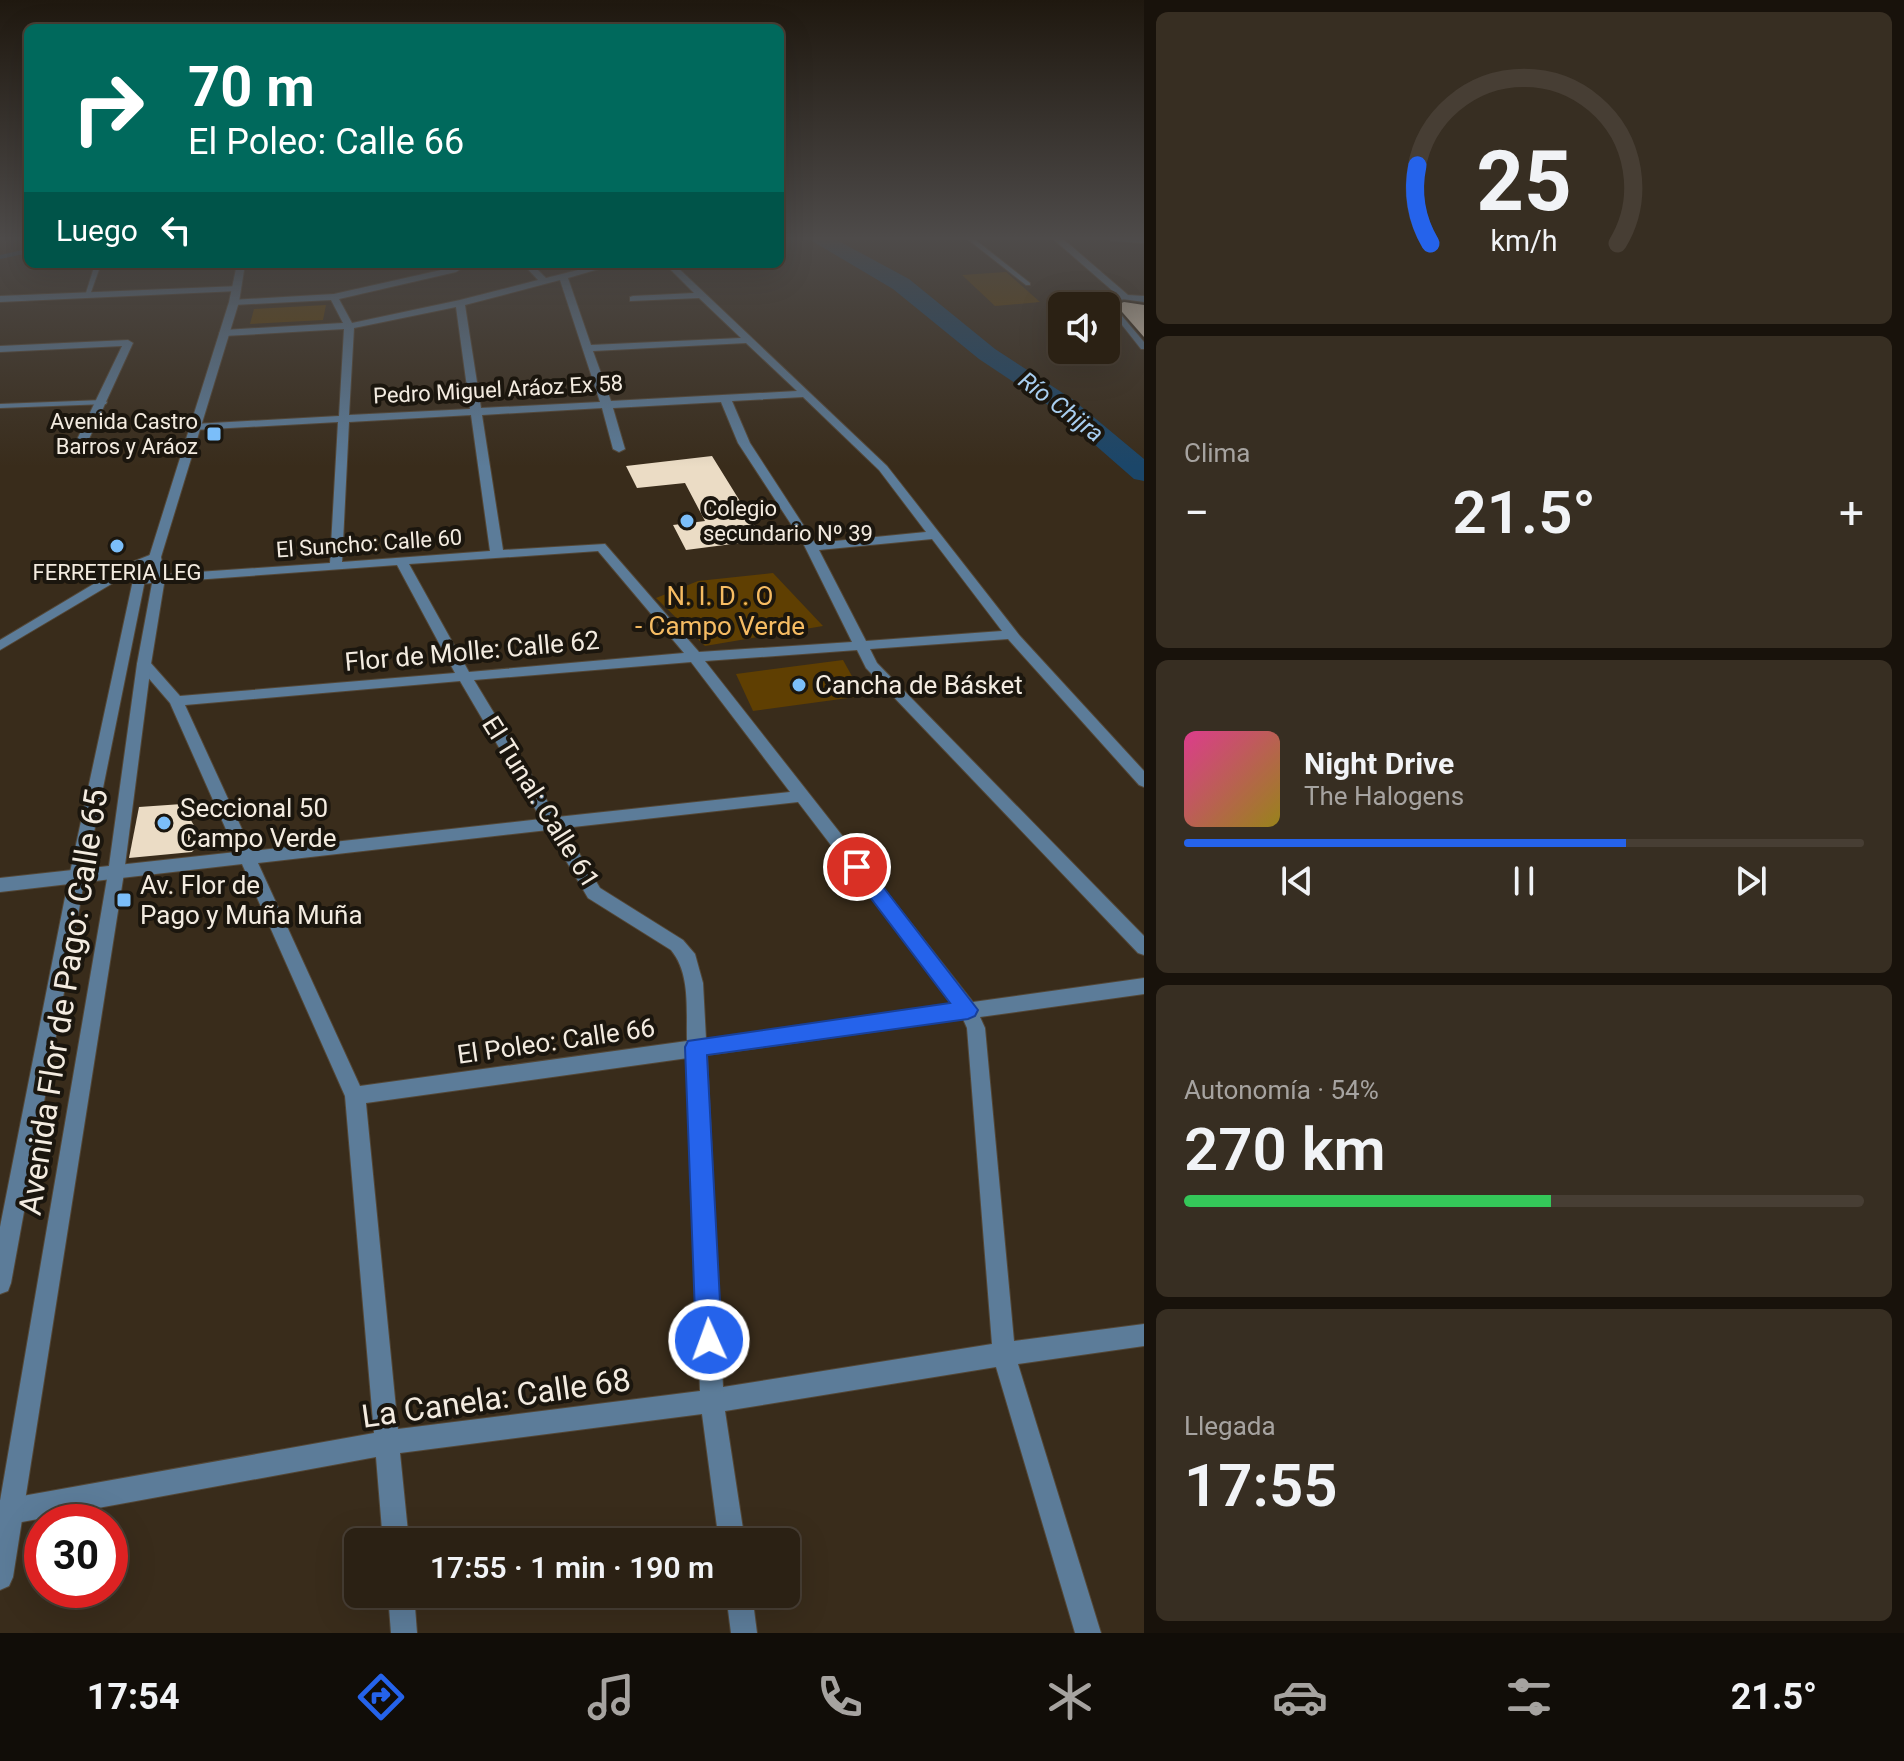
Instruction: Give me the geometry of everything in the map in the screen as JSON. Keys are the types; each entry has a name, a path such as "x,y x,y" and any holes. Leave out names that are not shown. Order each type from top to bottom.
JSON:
{"street":[{"path":"149,579 230,314"},
{"path":"336,564 349,326 343,314"},
{"path":"224,333 349,326 406,314"},
{"path":"462,314 497,555"},
{"path":"576,314 619,449"},
{"path":"720,314 883,468 1012,635 1144,781"},
{"path":"587,348 749,340"},
{"path":"0,349 128,343 77,452"},
{"name":"Pedro Miguel Aráoz Ex 58","path":"194,427 805,394"},
{"path":"725,398 744,443 811,547 858,646 871,665 1144,948"},
{"path":"811,547 937,535"},
{"name":"El Suncho: Calle 60","path":"149,579 601,547 695,657"},
{"path":"149,579 155,557"},
{"path":"0,646 131,567 155,557"},
{"name":"El Tunal: Calle 61","path":"401,561 464,676 594,893 677,945 689,959 694,983 712,1401 730,1528"},
{"name":"Avenida Flor de Pago: Calle 65","path":"0,1577 5,1512 116,873 144,664 149,579"},
{"name":"Avenida Flor de Pago: Calle 65","path":"0,1283 77,877 149,579"},
{"name":"Flor de Molle: Calle 62","path":"176,701 695,657 1012,635"},
{"path":"695,657 968,1010 976,1028 1004,1354 1088,1633"},
{"path":"144,664 176,701 355,1096 395,1528"},
{"path":"0,885 802,796"},
{"name":"El Poleo: Calle 66","path":"355,1096 1144,986"},
{"name":"La Canela: Calle 68","path":"5,1512 386,1443 712,1401 1144,1335"},
{"path":"402,1608 404,1633"},
{"path":"741,1608 744,1633"}],"lane":[{"path":"1117,314 1144,347"},
{"path":"0,406 103,402"}],"green space":[{"path":"253,314 324,314 323,320 250,324"},
{"name":"N. I. D . O - Campo Verde","path":"773,573 823,626 705,646 656,598 698,581"},
{"name":"Cancha de Básket","path":"843,660 863,696 753,711 736,674"}],"building":[{"path":"1124,314 1144,314 1144,337"},
{"path":"712,456 763,540 686,550 673,525 705,521 685,483 637,488 626,466"},
{"name":"Seccional 50 Campo Verde","path":"182,804 202,840 192,852 129,858 139,807"}],"waterway":[{"name":"Río Chijra","path":"938,314 987,354 1063,404 1144,473"}],"place":[{"name":"Avenida Castro Barros y Aráoz","path":"214,434"},
{"name":"Colegio secundario Nº 39","path":"687,521"},
{"name":"FERRETERIA LEG","path":"117,546"},
{"name":"Cancha de Básket","path":"799,685"},
{"name":"Seccional 50 Campo Verde","path":"164,823"},
{"name":"Av. Flor de Pago y Muña Muña","path":"124,900"}],"route":[{"path":"709,1340 695,1047 968,1010 857,867"}]}
